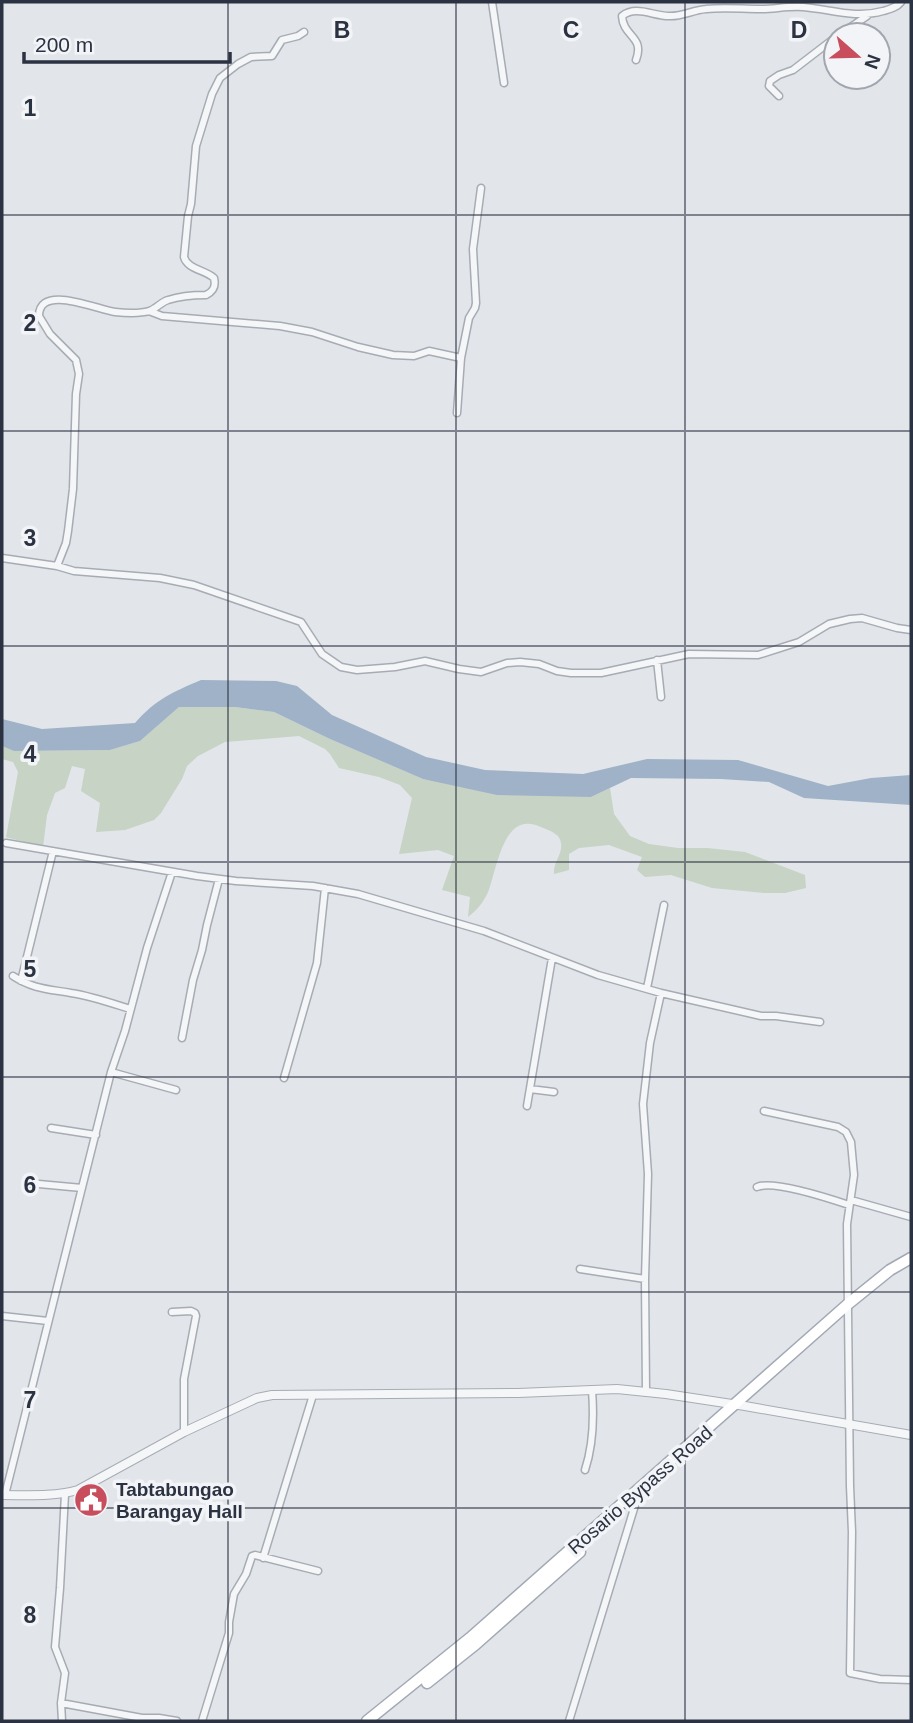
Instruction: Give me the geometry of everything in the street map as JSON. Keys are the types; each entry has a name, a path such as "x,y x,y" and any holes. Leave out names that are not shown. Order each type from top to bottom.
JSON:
{"main road":[{"name":"Rosario Bypass Road","path":"367,1721 471,1638 740,1405 890,1270 911,1258"},
{"name":"Rosario Bypass Road","path":"848,1308 911,1265"},
{"name":"Rosario Bypass Road","path":"378,1721 476,1644 636,1502 740,1405"}],"street":[{"path":"492,2 504,83"},
{"path":"636,60 639,53 637,41 622,23 622,16 627,12 674,16 705,9 790,6 869,15 895,8 901,2"},
{"path":"860,21 869,15"},
{"path":"149,311 165,301 206,295 214,290 214,278 188,265 184,257 196,146 212,94 220,78 251,57 272,56 282,40 304,32"},
{"path":"779,96 769,86 771,81 793,70 822,48"},
{"path":"457,413 461,358 468,318 476,303 473,249 481,188"},
{"path":"57,566 66,543 70,517 79,374 76,360 50,334 39,316 39,309 45,302 83,302 112,312 149,311 162,316 281,326 393,355 421,356 429,351 461,358"},
{"path":"2,558 57,566 74,572 173,580 239,600 301,622 322,654 346,668 375,670 425,661 481,671 520,662 539,664 557,671 589,674 701,654 758,655 799,642 829,624 857,618 911,630"},
{"path":"657,660 661,697"},
{"path":"6,843 219,879 325,888 377,898 495,935 598,975 661,993 761,1016 820,1022"},
{"path":"21,981 53,851"},
{"path":"172,872 111,1072 3,1495 46,1496 78,1490 184,1432 257,1398 272,1395 518,1393 617,1389 740,1405 911,1435"},
{"path":"182,1038 193,980 219,879"},
{"path":"284,1078 317,963 325,888"},
{"path":"647,988 664,905"},
{"path":"527,1106 552,958"},
{"path":"13,976 33,987 72,993 130,1009"},
{"path":"646,1392 645,1279 649,1174 643,1104 650,1043 661,993"},
{"path":"111,1072 176,1090"},
{"path":"530,1089 554,1093"},
{"path":"765,1111 838,1127 846,1132 852,1143 853,1188 847,1224 853,1544 850,1673 872,1678 911,1679"},
{"path":"51,1128 96,1135"},
{"path":"28,1183 82,1188"},
{"path":"757,1187 768,1184 911,1217"},
{"path":"580,1269 645,1279"},
{"path":"172,1312 193,1311 196,1316 184,1378 184,1432"},
{"path":"2,1316 48,1321"},
{"path":"585,1470 590,1447 592,1390"},
{"path":"263,1558 313,1395"},
{"path":"62,1721 61,1703 65,1673 54,1647 65,1494"},
{"path":"569,1721 636,1502"},
{"path":"202,1721 229,1633 234,1594 246,1574 252,1556 318,1571"},
{"path":"61,1703 142,1718 177,1721"}],"green space":[{"path":"179,707 234,707 274,712 423,779 591,797 610,788 614,814 630,836 649,844 745,852 805,875 806,888 785,893 764,893 712,888 671,875 645,877 637,870 642,857 609,845 579,848 569,854 569,870 554,874 561,847 559,838 554,833 531,824 521,825 507,838 486,896 468,917 470,897 442,890 454,856 438,850 399,854 412,798 400,785 339,768 325,749 299,736 225,742 198,756 187,766 161,813 154,820 125,830 96,832 100,803 81,791 85,769 72,766 65,788 55,793 47,815 43,847 6,837 18,772 13,762 2,759 2,746 15,751 110,750 140,741"}],"water":[{"path":"201,680 276,681 297,686 332,715 426,757 485,770 583,774 647,759 738,760 828,786 871,778 911,775 911,805 804,798 769,782 721,779 631,778 591,797 497,795 423,779 274,712 235,707 179,707 140,741 110,750 14,751 2,746 2,719 42,729 135,723 165,697"}],"place":[{"name":"Tabtabungao Barangay Hall","path":"91,1500"}]}
